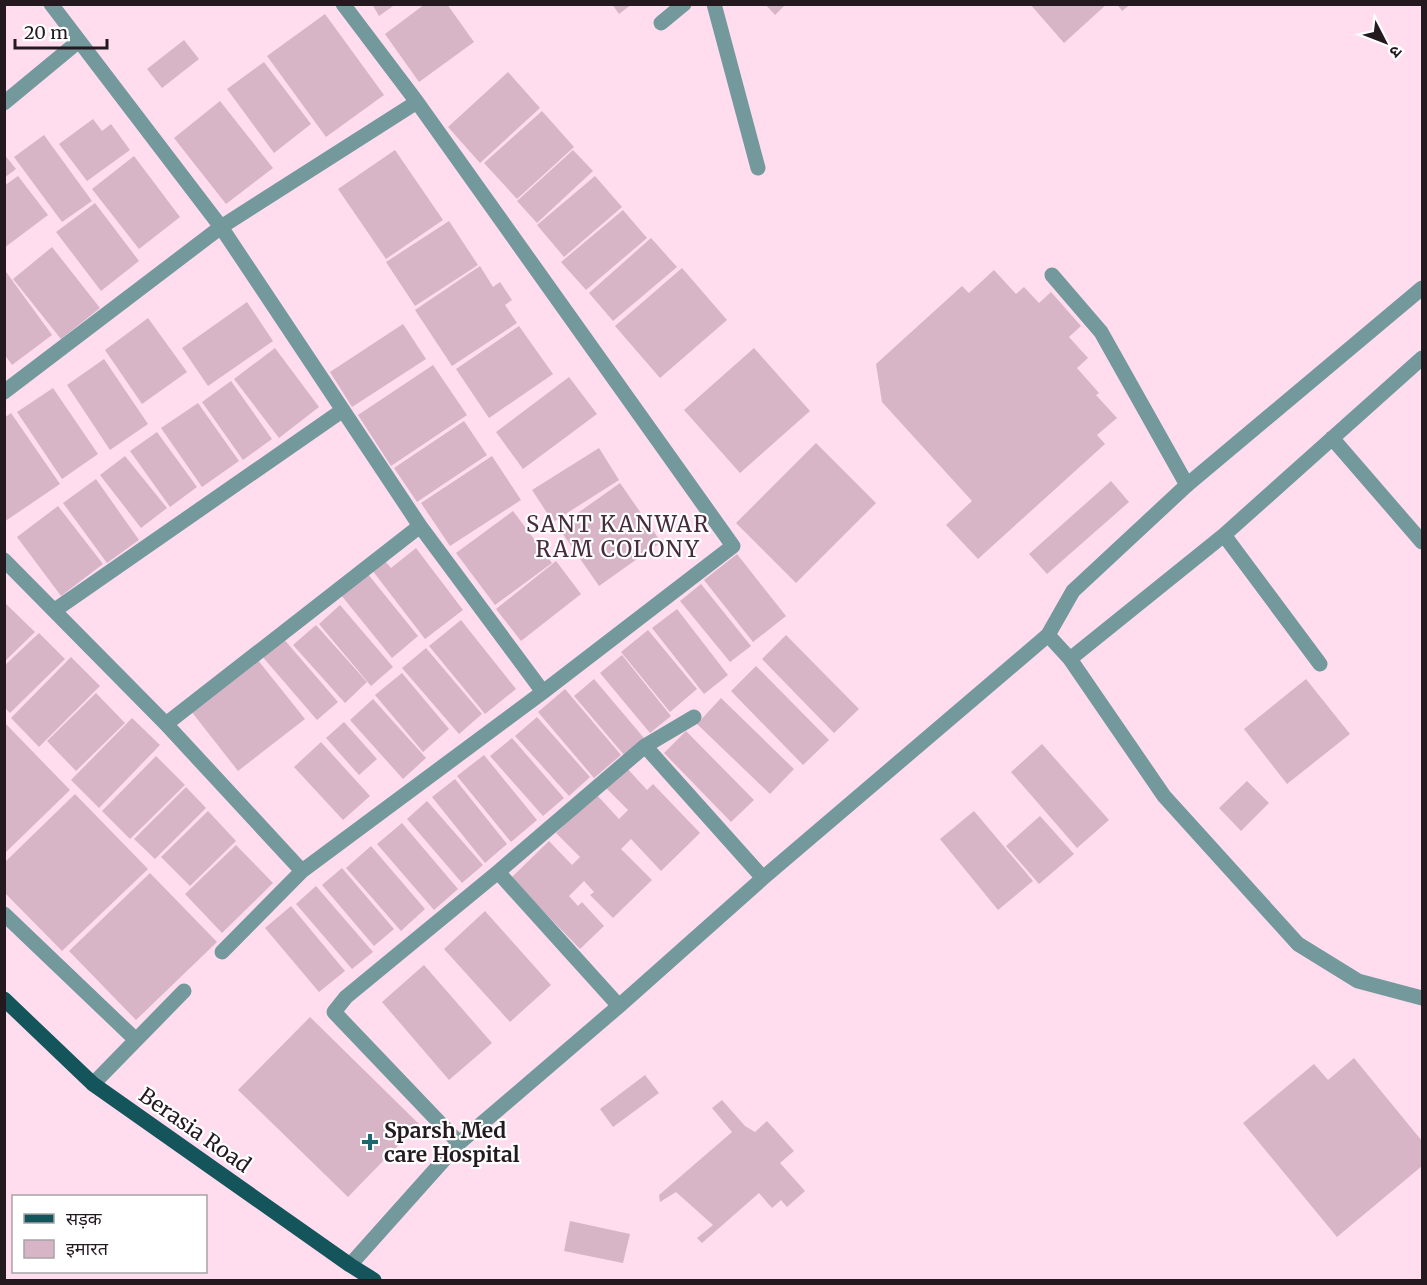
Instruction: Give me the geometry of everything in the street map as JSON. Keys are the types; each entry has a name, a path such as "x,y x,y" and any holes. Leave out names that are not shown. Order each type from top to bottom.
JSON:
{"main road":[{"name":"Berasia Road","path":"4,999 93,1084 374,1281"}],"street":[{"path":"51,4 221,227 420,526 543,692"},
{"path":"222,952 302,871 543,692 733,546 417,102 343,4"},
{"path":"661,23 684,4"},
{"path":"714,4 758,168"},
{"path":"4,103 79,41"},
{"path":"4,392 221,227 417,102"},
{"path":"1052,274 1101,332 1187,485"},
{"path":"350,1265 459,1143 1048,634 1073,591 1187,485 1422,288"},
{"path":"1070,659 1224,535 1422,358"},
{"path":"56,610 342,410"},
{"path":"1332,438 1422,542"},
{"path":"166,724 420,526"},
{"path":"1224,535 1320,664"},
{"path":"4,560 56,610 166,724 302,871"},
{"path":"1048,634 1070,659 1164,796 1298,944 1358,981 1422,998"},
{"path":"459,1143 334,1012 346,997 498,872 645,746 694,717"},
{"path":"645,746 763,878"},
{"path":"498,872 619,1006"},
{"path":"4,914 136,1040"},
{"path":"93,1084 184,992"}],"building":[{"path":"372,4 396,4 379,16"},
{"path":"425,4 447,4 474,42 419,82 385,34"},
{"path":"612,4 632,4 619,14"},
{"path":"765,4 786,4 775,15"},
{"path":"1030,4 1107,4 1064,43"},
{"path":"1117,4 1131,4 1122,11"},
{"path":"325,14 384,95 326,137 267,56"},
{"path":"184,40 199,59 162,88 147,69"},
{"path":"264,62 311,124 274,153 227,89"},
{"path":"508,72 540,108 480,163 448,127"},
{"path":"220,101 273,168 226,204 174,138"},
{"path":"542,111 574,147 517,199 484,163"},
{"path":"93,119 102,131 111,124 130,150 87,181 59,144"},
{"path":"44,135 92,201 62,222 14,157"},
{"path":"395,150 443,220 386,259 338,189"},
{"path":"573,150 593,171 537,223 517,201"},
{"path":"4,154 16,169 4,178"},
{"path":"134,156 180,217 139,249 92,189"},
{"path":"18,176 48,215 4,248 4,186"},
{"path":"595,176 622,207 564,257 537,225"},
{"path":"95,203 139,261 101,291 56,232"},
{"path":"623,210 647,238 586,290 561,262"},
{"path":"449,221 478,265 415,306 386,262"},
{"path":"651,238 677,267 613,321 589,293"},
{"path":"52,247 100,308 61,339 13,279"},
{"path":"480,266 493,287 500,282 512,300 505,305 517,323 452,366 415,310"},
{"path":"682,268 727,320 660,378 615,326"},
{"path":"4,269 52,335 12,365 4,354"},
{"path":"994,270 1016,294 1024,287 1039,303 1051,292 1081,326 1069,337 1088,358 1077,368 1099,393 1096,395 1117,418 1097,435 1105,444 978,559 946,525 972,501 882,402 876,364 962,286 969,293"},
{"path":"247,302 273,341 208,386 182,348"},
{"path":"148,318 187,372 142,404 105,350"},
{"path":"403,324 426,359 352,407 330,372"},
{"path":"519,326 553,374 489,418 456,369"},
{"path":"275,348 319,407 279,438 234,379"},
{"path":"754,348 810,411 740,473 684,410"},
{"path":"104,359 148,424 110,450 67,385"},
{"path":"433,365 467,415 391,466 358,415"},
{"path":"569,377 597,414 523,469 496,432"},
{"path":"231,381 272,439 243,460 202,402"},
{"path":"53,388 98,454 62,479 17,412"},
{"path":"198,403 239,461 202,487 161,428"},
{"path":"11,413 60,484 4,522 4,418"},
{"path":"464,421 487,455 417,502 394,468"},
{"path":"157,432 197,487 170,507 130,451"},
{"path":"816,443 876,503 796,583 736,523"},
{"path":"599,448 619,480 553,522 532,490"},
{"path":"125,456 167,508 141,528 100,475"},
{"path":"492,456 521,500 450,546 421,503"},
{"path":"96,479 139,540 107,563 63,503"},
{"path":"1111,481 1129,502 1047,574 1029,554"},
{"path":"620,483 661,542 599,586 558,527"},
{"path":"58,506 103,564 61,596 17,537"},
{"path":"513,511 552,563 495,605 456,553"},
{"path":"416,548 463,610 425,639 372,570 385,561 391,568"},
{"path":"737,554 786,616 753,642 704,580"},
{"path":"556,561 581,594 521,641 496,609"},
{"path":"367,573 418,636 392,658 341,595"},
{"path":"701,584 751,646 730,662 680,601"},
{"path":"4,602 35,632 4,662"},
{"path":"340,605 393,667 371,686 319,624"},
{"path":"677,609 728,675 704,694 652,628"},
{"path":"461,620 516,689 485,714 429,646"},
{"path":"316,625 367,682 345,703 293,645"},
{"path":"648,630 697,689 670,712 621,652"},
{"path":"39,633 65,659 10,713 4,707 4,666"},
{"path":"786,635 859,709 834,733 762,659"},
{"path":"282,637 338,702 317,720 261,655"},
{"path":"426,648 482,714 459,734 402,668"},
{"path":"622,655 671,716 650,733 600,673"},
{"path":"71,657 100,686 39,747 11,718"},
{"path":"257,659 305,719 238,771 191,711"},
{"path":"756,666 829,740 803,765 731,691"},
{"path":"402,673 449,729 423,752 375,695"},
{"path":"594,679 644,738 624,755 574,696"},
{"path":"1306,679 1350,734 1287,784 1244,729"},
{"path":"565,689 621,755 594,778 538,712"},
{"path":"96,693 125,723 76,771 47,741"},
{"path":"721,698 794,769 770,794 697,724"},
{"path":"373,699 426,758 403,779 350,720"},
{"path":"537,717 590,777 569,796 515,736"},
{"path":"132,718 160,745 99,808 71,780"},
{"path":"4,722 70,790 4,854"},
{"path":"344,722 377,759 359,775 326,738"},
{"path":"686,731 754,800 731,822 664,753"},
{"path":"512,738 564,798 543,816 490,756"},
{"path":"321,742 370,796 343,820 294,767"},
{"path":"1042,744 1109,820 1077,848 1011,772"},
{"path":"484,755 537,820 511,842 457,776"},
{"path":"156,756 185,785 130,839 102,811"},
{"path":"625,766 647,790 653,784 700,833 661,871 631,839 621,849 652,880 613,918 590,895 594,892 584,881 569,896 578,906 582,902 604,926 580,949 511,878 549,841 572,865 580,857 556,833 596,794 619,819 628,810 604,786"},
{"path":"455,779 507,844 485,863 432,797"},
{"path":"1247,781 1269,803 1241,831 1219,808"},
{"path":"186,787 206,808 155,859 134,839"},
{"path":"75,794 148,869 62,951 4,892 4,863"},
{"path":"427,801 483,865 462,883 407,819"},
{"path":"208,811 236,841 190,886 161,857"},
{"path":"974,811 1033,881 998,910 940,839"},
{"path":"1040,816 1074,854 1039,884 1006,846"},
{"path":"402,823 458,889 434,910 377,844"},
{"path":"236,845 273,883 222,933 185,894"},
{"path":"371,846 425,909 401,931 346,868"},
{"path":"342,868 394,929 374,946 322,885"},
{"path":"150,873 217,942 136,1020 69,951"},
{"path":"316,886 373,952 352,969 296,904"},
{"path":"291,906 345,971 319,992 265,928"},
{"path":"485,911 551,985 510,1022 444,949"},
{"path":"424,965 492,1043 449,1080 382,1002"},
{"path":"310,1017 419,1124 348,1197 238,1090"},
{"path":"1354,1058 1422,1141 1422,1166 1337,1237 1243,1123 1314,1064 1328,1080"},
{"path":"645,1075 659,1093 613,1127 600,1109"},
{"path":"722,1100 745,1126 755,1132 767,1121 794,1151 780,1163 805,1191 787,1207 781,1200 772,1208 759,1193 702,1243 697,1238 713,1225 676,1192 660,1202 659,1195 732,1132 712,1108"},
{"path":"570,1221 630,1234 623,1263 564,1251"}],"place":[{"name":"Sparsh Med care Hospital","path":"370,1142"}],"district":[{"name":"SANT KANWAR RAM COLONY","path":"618,536"}]}
